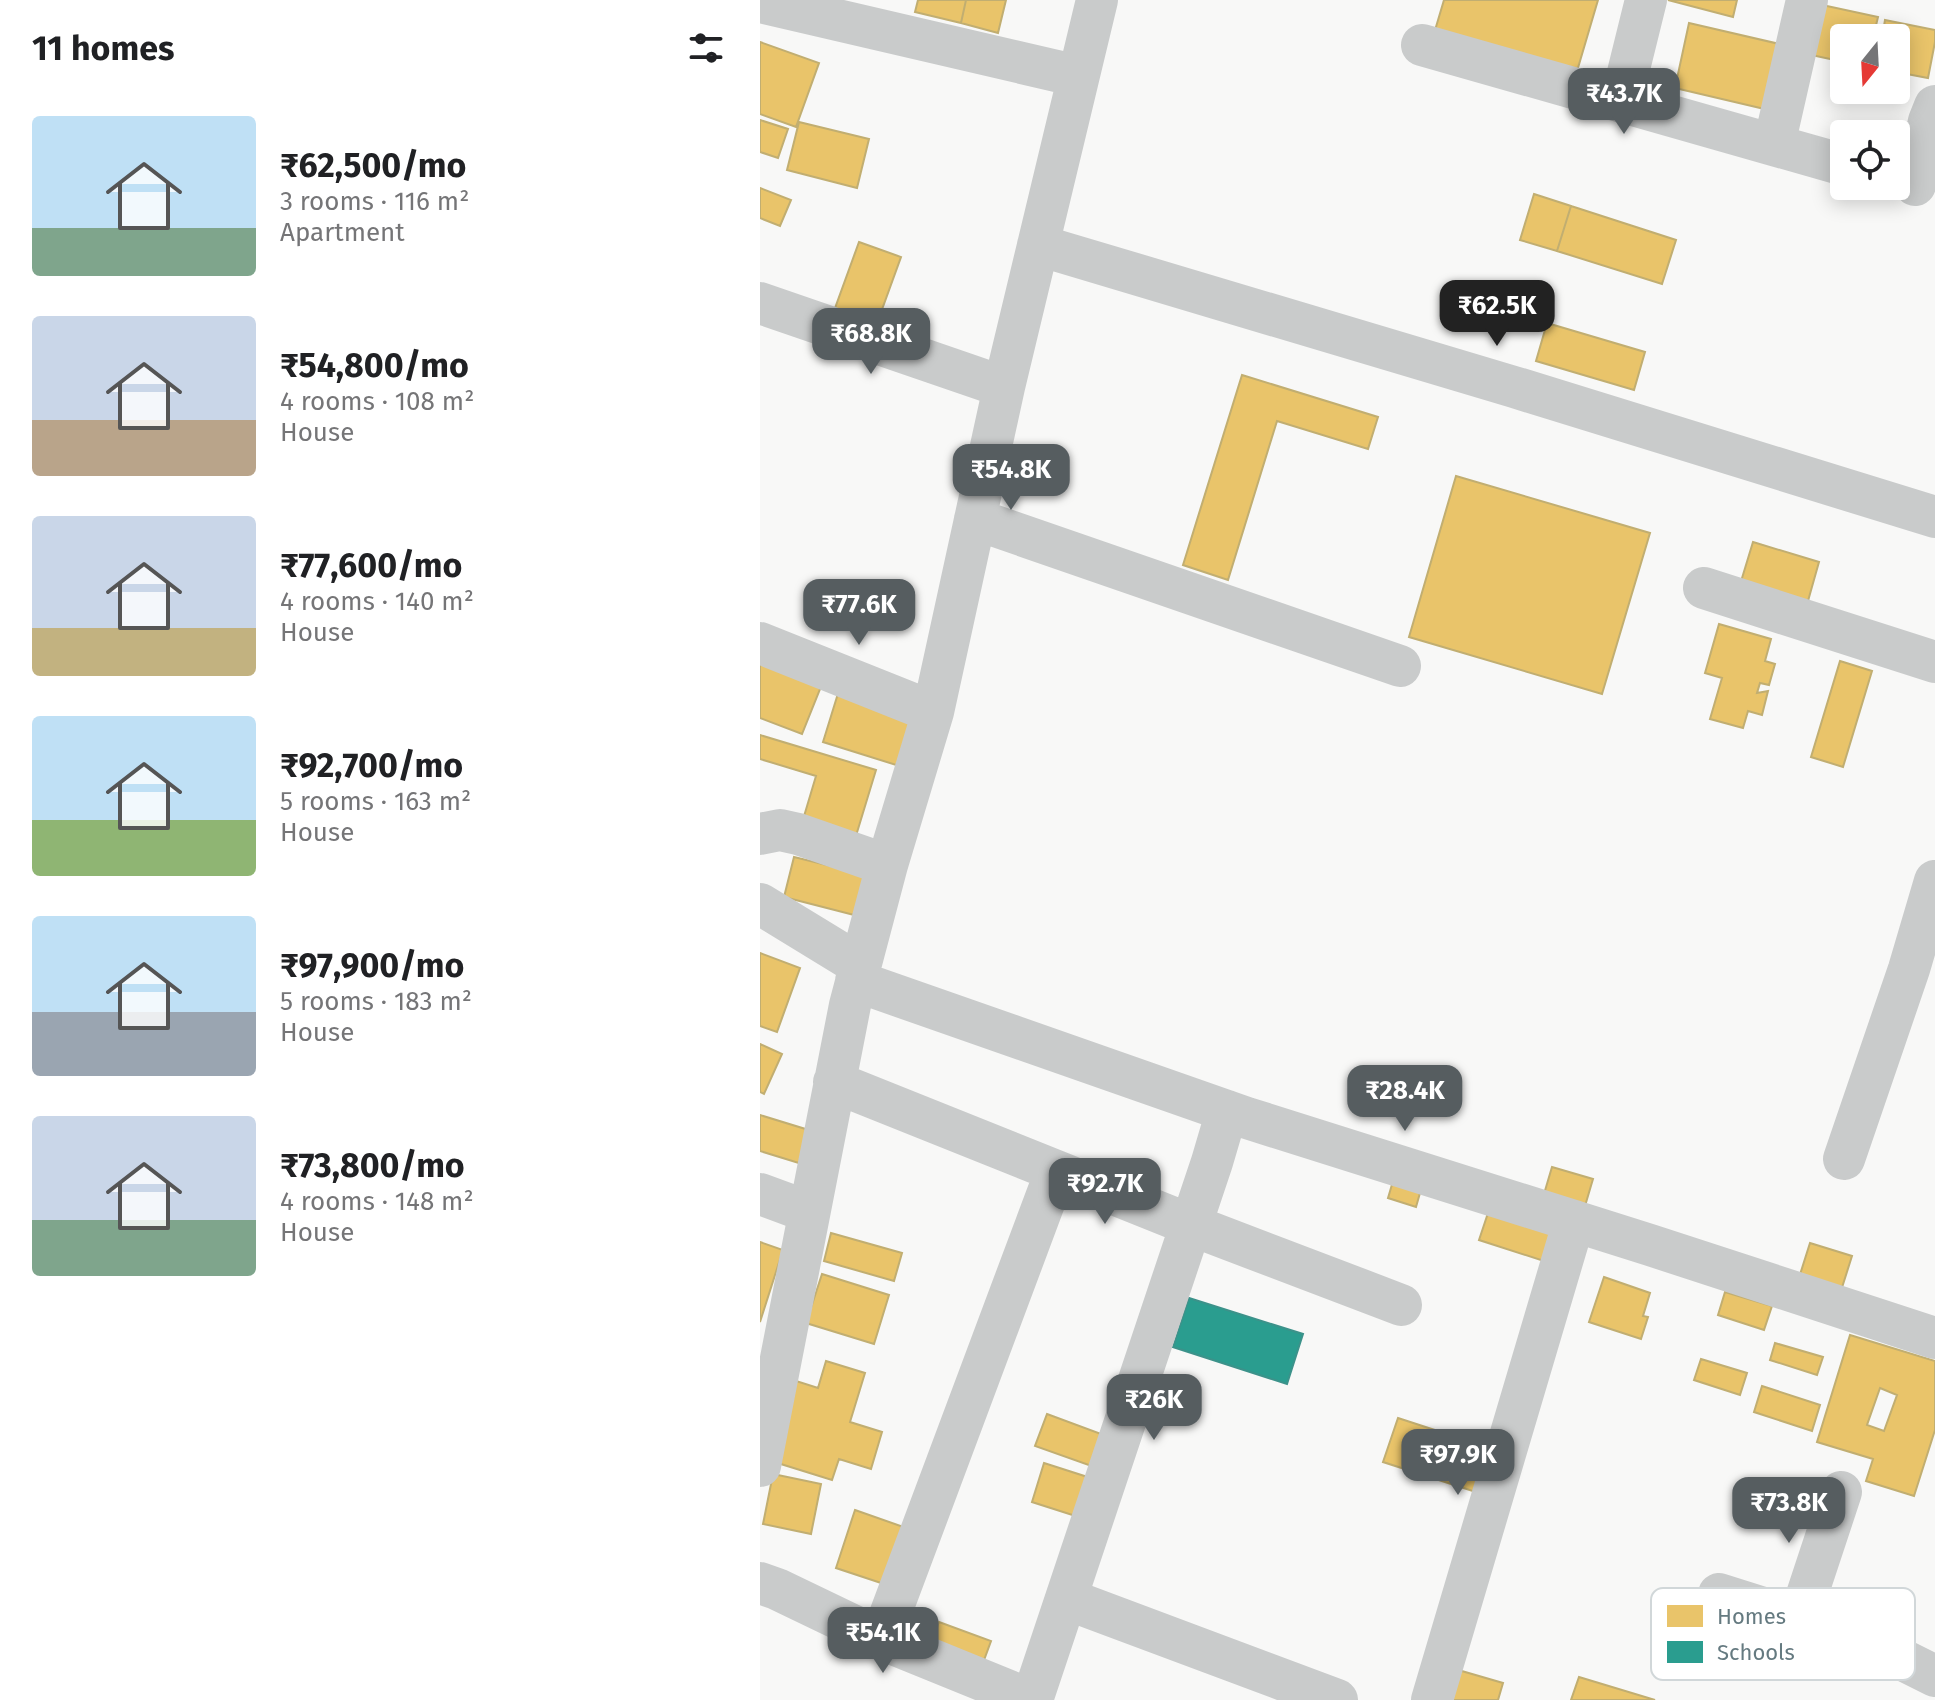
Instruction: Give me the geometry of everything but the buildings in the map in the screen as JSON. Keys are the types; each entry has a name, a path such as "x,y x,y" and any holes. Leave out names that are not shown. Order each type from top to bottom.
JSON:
{"street":[{"path":"760,1466 769,1369 809,1212 853,994 887,865 933,712 1004,387 1097,0"},
{"path":"1621,101 1646,0"},
{"path":"1774,145 1807,0"},
{"path":"760,2 897,16 1078,76"},
{"path":"1422,45 1830,161"},
{"path":"1915,185 1935,106"},
{"path":"1038,245 1935,517"},
{"path":"760,303 1004,387"},
{"path":"975,519 1400,666"},
{"path":"1704,588 1935,662"},
{"path":"760,643 933,712"},
{"path":"760,834 780,830 798,834 887,865"},
{"path":"1844,1159 1922,973 1935,881"},
{"path":"764,920 853,994 1219,1136 1574,1221 1935,1338"},
{"path":"834,1082 1191,1225 1401,1305"},
{"path":"760,1583 881,1639 1032,1700 1219,1136"},
{"path":"881,1639 1056,1171"},
{"path":"760,1194 809,1212"},
{"path":"1432,1700 1574,1221"},
{"path":"1809,1588 1841,1492"},
{"path":"1067,1599 1337,1700"},
{"path":"1915,1666 1935,1676"}]}
